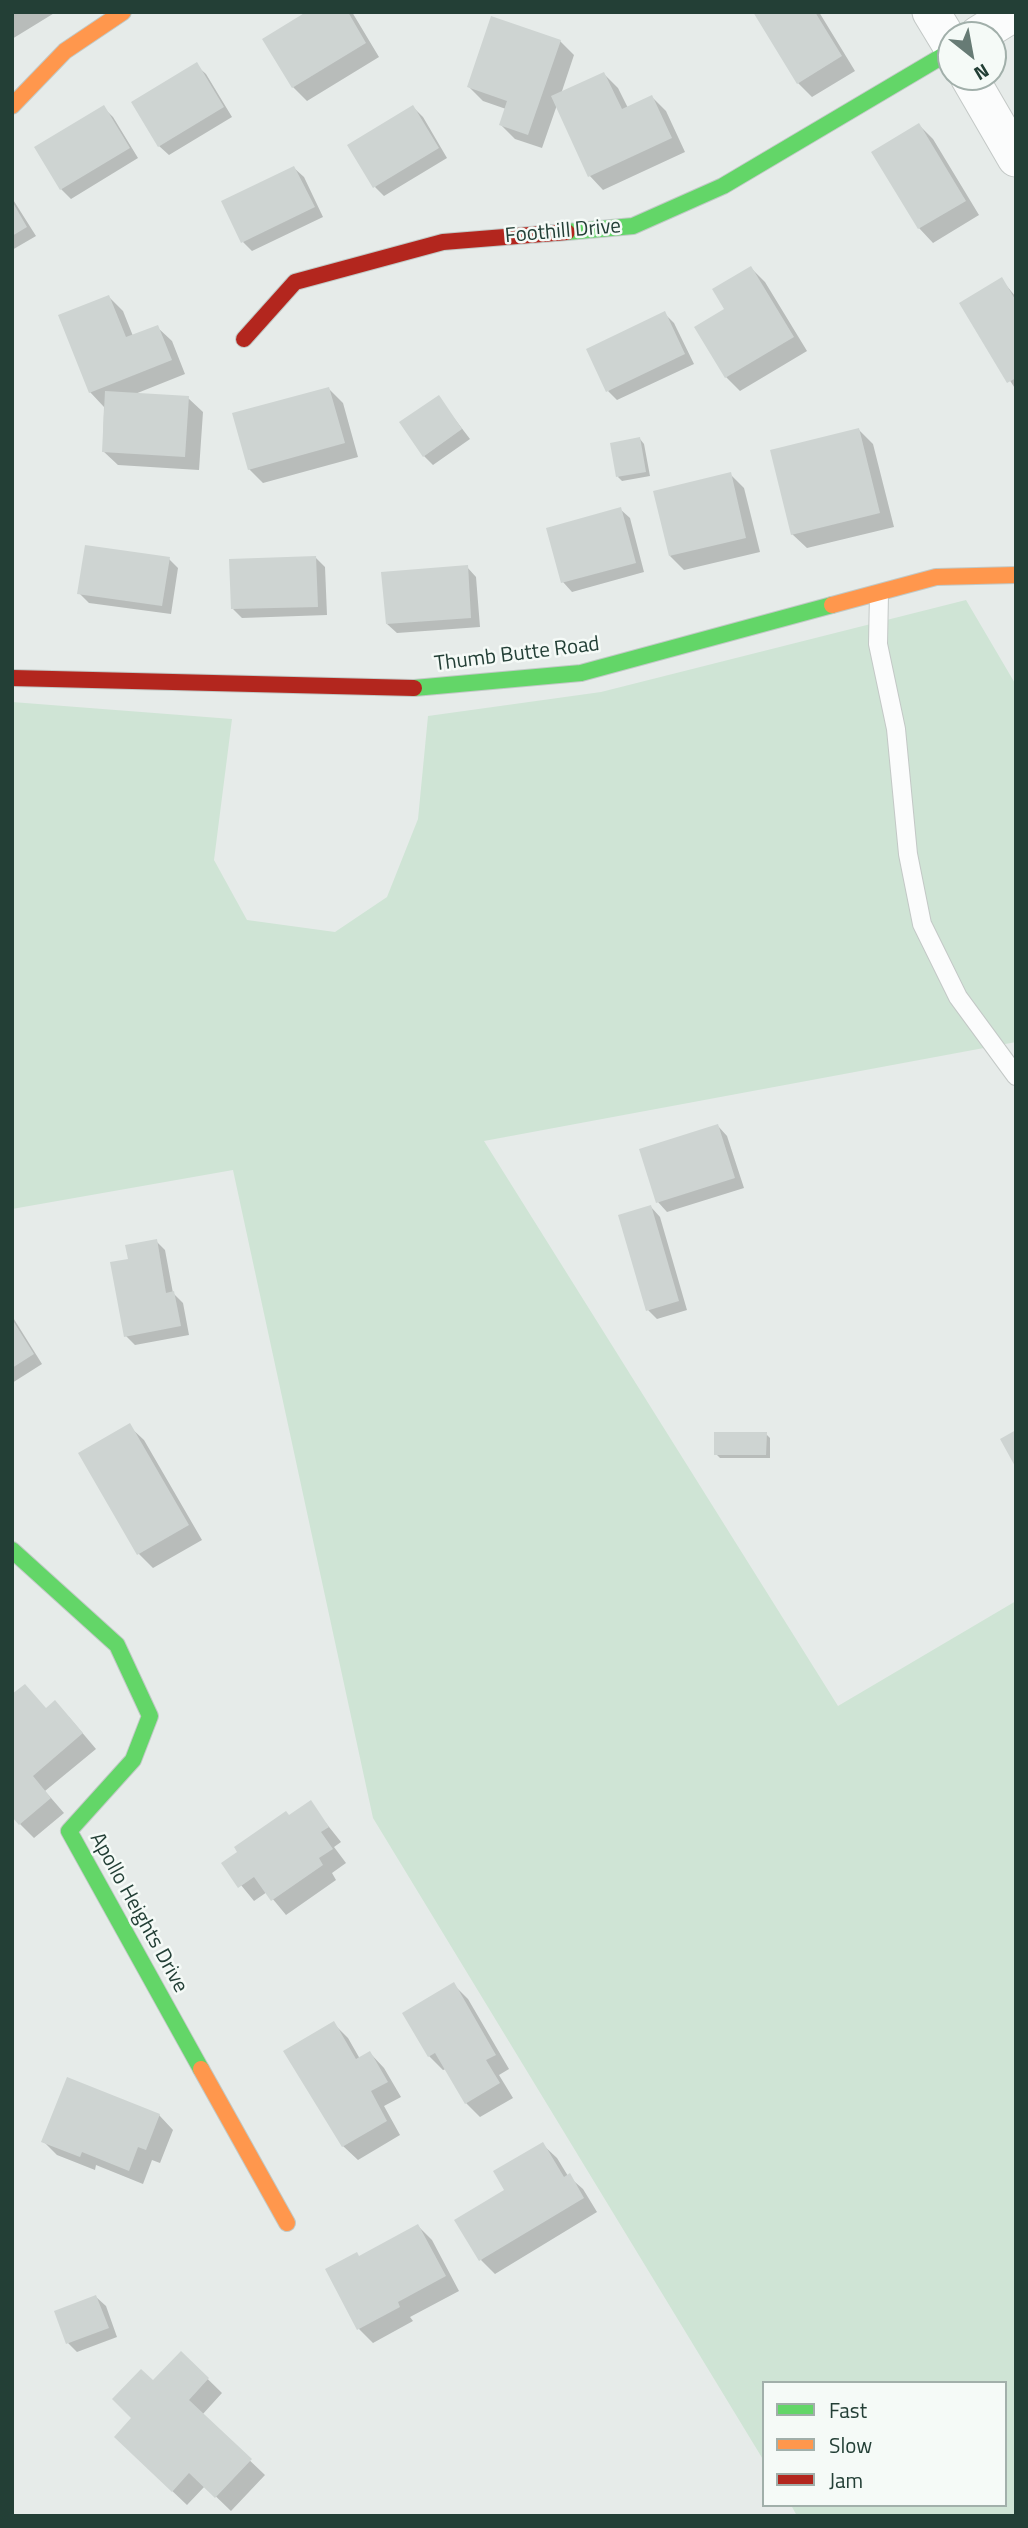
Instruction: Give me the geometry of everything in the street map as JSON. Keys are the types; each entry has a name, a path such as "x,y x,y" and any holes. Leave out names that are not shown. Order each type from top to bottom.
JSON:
{"street":[{"path":"12,106 65,51 123,12"},
{"name":"Foothill Drive","path":"244,339 295,282 443,242 633,226 723,186 937,59"},
{"path":"978,91 1016,158"},
{"name":"Thumb Butte Road","path":"12,678 394,690 581,673 936,577 1016,575"},
{"name":"Apollo Heights Drive","path":"12,1550 117,1645 150,1716 133,1760 69,1831 287,2223"}],"lane":[{"path":"878,594 878,644 896,729 908,854 922,924 958,997 1016,1076"}],"green space":[{"path":"966,600 1016,685 1016,1042 484,1141 838,1706 1016,1601 1016,2516 797,2516 792,2507 1007,2507 1007,2381 762,2381 762,2458 373,1818 233,1170 12,1209 12,702 232,719 214,860 247,920 335,932 387,897 418,819 428,716 601,692"}],"building":[{"path":"306,12 348,12 366,43 292,88 262,39"},
{"path":"753,12 815,12 842,56 797,84"},
{"path":"491,16 561,40 528,135 499,125 507,101 467,87"},
{"path":"197,62 224,107 158,147 131,102"},
{"path":"604,72 622,109 652,95 672,138 588,177 551,96"},
{"path":"104,105 130,148 60,190 34,147"},
{"path":"413,105 439,148 373,188 347,145"},
{"path":"919,123 966,201 918,229 871,152"},
{"path":"294,166 315,207 241,243 221,201"},
{"path":"12,201 27,227 12,236"},
{"path":"751,266 794,337 725,378 694,327 724,309 712,289"},
{"path":"1002,277 1016,301 1016,378 1007,383 959,303"},
{"path":"109,295 126,337 158,325 172,360 89,393 58,315"},
{"path":"665,311 685,354 606,392 586,349"},
{"path":"329,387 345,443 248,470 232,413"},
{"path":"105,391 189,396 185,457 102,452"},
{"path":"439,395 462,429 423,457 399,422"},
{"path":"859,428 880,513 791,535 770,450"},
{"path":"640,437 646,472 616,477 610,443"},
{"path":"731,472 746,538 669,556 653,491"},
{"path":"621,507 636,563 561,583 546,528"},
{"path":"85,545 170,557 162,606 77,594"},
{"path":"316,556 318,607 231,609 229,559"},
{"path":"468,565 471,618 386,624 381,572"},
{"path":"718,1124 735,1178 656,1203 639,1149"},
{"path":"651,1205 679,1301 646,1311 618,1215"},
{"path":"157,1239 166,1293 174,1291 181,1326 124,1337 110,1262 128,1259 125,1245"},
{"path":"12,1319 34,1354 12,1368"},
{"path":"130,1423 189,1525 137,1555 78,1453"},
{"path":"1016,1430 1016,1468 1000,1439"},
{"path":"714,1432 767,1432 766,1455 714,1455"},
{"path":"25,1684 46,1708 55,1700 83,1733 33,1776 51,1798 19,1825 12,1817 12,1694"},
{"path":"311,1800 329,1827 321,1832 333,1849 319,1858 323,1865 271,1901 254,1877 238,1888 221,1863 237,1852 234,1847 286,1811 289,1815"},
{"path":"454,1982 496,2055 486,2060 500,2083 465,2104 435,2053 428,2057 402,2013"},
{"path":"334,2021 356,2059 370,2051 388,2082 371,2091 387,2121 342,2147 283,2051"},
{"path":"67,2077 160,2114 146,2150 138,2147 129,2171 82,2152 80,2157 41,2142"},
{"path":"543,2142 564,2177 570,2173 584,2198 479,2261 454,2220 504,2190 493,2171"},
{"path":"418,2224 446,2276 398,2302 400,2307 357,2330 325,2269 357,2252 359,2256"},
{"path":"96,2295 109,2328 66,2344 54,2311"},
{"path":"181,2351 209,2378 189,2400 252,2459 215,2498 189,2473 172,2492 114,2437 131,2418 112,2399 141,2369 153,2380"}],"traffic: fast":[{"path":"567,232 633,226 723,186 937,59"},
{"path":"414,688 581,673 832,605"},
{"path":"12,1550 117,1645 150,1716 133,1760 69,1831 201,2069"}],"traffic: slow":[{"path":"12,106 65,51 123,12"},
{"path":"832,605 936,577 1016,575"},
{"path":"201,2069 287,2223"}],"traffic: jam":[{"path":"244,339 295,282 443,242 567,232"},
{"path":"12,678 414,688"}]}
